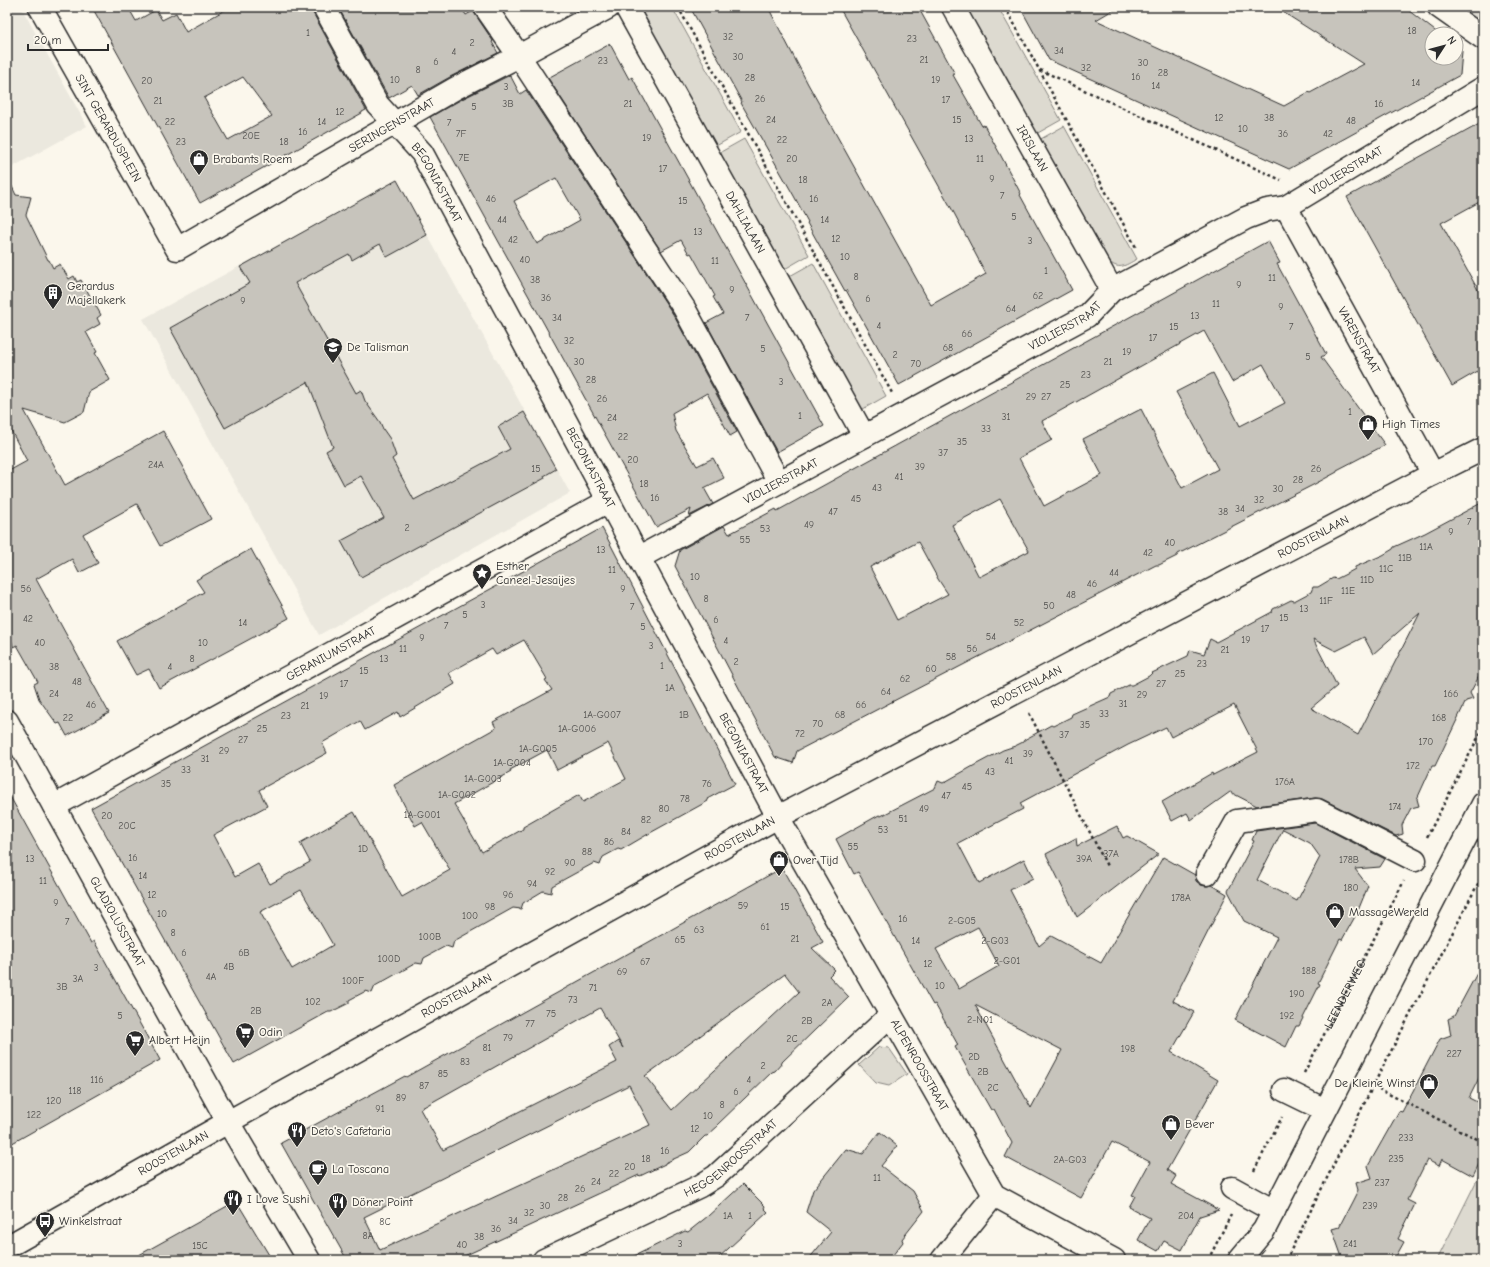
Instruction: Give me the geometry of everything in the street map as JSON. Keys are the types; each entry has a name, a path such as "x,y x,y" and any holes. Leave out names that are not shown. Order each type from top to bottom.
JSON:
{"street":[{"name":"SINT GERARDUSPLEIN","path":"40,7 177,249"},
{"name":"BEGONIASTRAAT","path":"324,7 378,105 422,153 608,501 640,557 778,817"},
{"path":"485,7 519,56 684,308 778,482"},
{"name":"SERINGENSTRAAT","path":"177,249 456,88 609,7"},
{"name":"DAHLIALAAN","path":"626,7 864,436"},
{"name":"IRISLAAN","path":"953,7 1112,290"},
{"path":"1440,7 1483,38"},
{"name":"VIOLIERSTRAAT","path":"640,557 1087,316 1112,290 1246,218 1267,210 1286,207 1483,88"},
{"name":"VARENSTRAAT","path":"1286,207 1433,474"},
{"name":"ROOSTENLAAN","path":"7,1247 228,1122 778,817 1483,449"},
{"name":"GERANIUMSTRAAT","path":"54,806 608,501"},
{"name":"GLADIOLUSSTRAAT","path":"7,721 228,1122"},
{"path":"1239,1260 1269,1220 1483,804"},
{"path":"1206,874 1237,821 1317,810 1415,860"},
{"name":"ALPENROOSSTRAAT","path":"778,817 994,1195"},
{"name":"HEGGENROOSSTRAAT","path":"544,1260 700,1186 716,1176 891,1015"},
{"path":"1289,1092 1325,1110"},
{"path":"228,1122 309,1260"},
{"path":"1237,1191 1269,1220"},
{"path":"942,1260 994,1195 1114,1260"},
{"path":"1258,1260 1269,1220"}],"path":[{"path":"678,7 904,415"},
{"path":"1005,7 1149,270"},
{"path":"1040,70 1281,180 1286,207"},
{"path":"1018,691 1108,868"},
{"name":"LEENDERWEG","path":"1208,1260 1237,1191 1415,860 1483,728"},
{"path":"1286,1260 1373,1086 1483,874"},
{"path":"1373,1086 1483,1142"}],"shaded area":[{"path":"7,7 21,7 87,126 7,170"},
{"path":"645,7 672,7 741,132 716,146 643,18"},
{"path":"978,7 998,7 1061,120 1036,134 969,12"},
{"path":"1453,7 1476,7 1483,12 1483,29"},
{"path":"1064,126 1137,259 1125,265 1118,266 1107,260 1039,140"},
{"path":"744,139 809,255 783,270 719,153"},
{"name":"De Talisman","path":"397,180 570,493 319,635 143,319"},
{"path":"813,263 886,396 863,409 857,403 788,277"},
{"path":"879,1047 889,1048 907,1074 889,1086 876,1083 859,1065"},
{"path":"1483,1168 1483,1260 1437,1260"}],"building":[{"path":"92,7 128,7 136,21 156,10 162,20 176,13 186,32 230,7 312,7 313,13 366,110 200,203","holes":["243,77 272,116 228,140 204,98"]},
{"path":"338,7 461,7 466,15 473,11 493,41 492,42 498,53 418,95 412,85 389,98"},
{"path":"690,7 768,7 808,84 931,305 986,274 954,213 839,7 918,7 955,74 953,75 1000,154 1021,194 1020,195 1072,290 899,385 807,223 808,222 794,196 741,103 742,102"},
{"path":"1020,7 1118,7 1096,20 1284,106 1364,64 1275,7 1404,7 1429,26 1424,26 1424,66 1461,66 1460,75 1289,169 1049,60"},
{"path":"610,44 629,79 632,77 824,426 777,452 706,323 723,314 713,297 715,296 691,253 689,254 681,240 661,251 548,78"},
{"path":"510,75 520,94 526,90 673,314 737,432 730,436 707,393 672,413 676,431 697,466 713,458 724,478 704,488 713,504 689,516 691,509 656,527 430,117","holes":["556,178 580,220 537,244 514,201"]},
{"path":"1483,122 1483,200 1441,223 1483,299 1483,368 1452,386 1347,197"},
{"path":"7,176 16,195 31,197 26,215 53,268 60,264 69,279 74,276 77,282 81,280 101,315 97,318 100,324 86,332 97,352 95,353 110,380 89,392 84,412 65,422 24,410 65,485 163,431 211,519 160,546 137,504 83,534 98,563 79,573 72,559 36,579 109,713 67,736 60,723 57,724 39,699 34,684 38,682 17,645 13,647 7,621 7,472 27,461 7,423"},
{"path":"397,180 427,235 387,257 380,244 352,260 349,254 295,283 356,393 361,390 365,401 390,439 396,456 392,459 414,500 510,449 498,427 524,412 556,469 544,476 545,478 361,577 341,541 384,518 361,476 344,485 326,451 333,447 308,382 225,428 170,328 250,283 240,267"},
{"path":"1268,241 1280,263 1277,264 1326,354 1321,357 1385,445 1337,470 1337,472 1313,485 1178,554 1177,556 1156,565 797,751 793,763 775,757 675,566 680,550 724,526 729,534 776,509 777,511","holes":["1204,331 1232,382 1263,364 1285,403 1240,426 1213,373 1176,392 1218,469 1182,488 1141,409 1083,439 1102,475 1044,506 1019,458 1052,440 1042,421","1000,499 1029,551 979,577 952,525","918,542 948,594 897,620 870,567"]},
{"path":"1483,502 1483,669 1470,693 1473,699 1466,701 1435,766 1432,766 1417,799 1419,806 1411,808 1402,825 1403,834 1396,836 1322,799 1315,798 1257,806 1230,792 1191,820 1187,813 1172,821 1162,802 1212,773 1213,775 1258,752 1234,705 1171,737 1166,727 1128,745 1020,803 1023,809 958,843 979,883 1024,859 1033,878 1010,890 1039,946 1051,936 1101,963 1163,857 1195,875 1196,881 1201,885 1212,885 1227,894 1173,1001 1194,1012 1171,1052 1218,1080 1167,1170 1176,1176 1171,1184 1219,1210 1200,1216 1182,1250 1164,1241 1158,1251 1138,1240 1150,1218 1129,1207 1135,1196 1132,1195 1150,1162 1112,1142 1081,1198 1005,1157 1012,1143 994,1109 991,1110 955,1047 958,1045 935,1004 933,1005 858,872 854,874 836,839 879,815 881,816 935,788 938,781 943,783 1003,750 1023,742 1051,725 1053,726 1071,717 1072,714 1110,697 1111,694 1132,685 1152,673 1188,656 1190,650 1204,654 1210,639 1216,642 1272,612 1273,609 1291,600 1294,601 1311,592 1313,587 1318,587 1333,578 1336,579 1355,569 1355,567 1383,555 1394,547 1425,533","holes":["1420,613 1358,735 1311,708 1337,686 1313,639 1336,651 1364,637 1373,654","978,927 999,966 959,989 936,949","975,1005 1062,1050 1031,1108"]},
{"path":"602,528 735,784 621,850 618,849 603,857 600,865 594,863 552,886 551,893 543,891 523,903 521,909 513,908 454,941 452,948 446,946 424,958 422,964 416,963 375,986 372,993 366,991 349,1000 349,1003 328,1012 234,1064 91,808","holes":["524,640 547,679 545,680 552,690 493,722 496,728 394,785 415,826 422,822 450,870 402,897 354,812 300,843 310,862 272,883 270,884 258,864 235,877 213,835 267,806 259,790 327,753 322,743 360,721 365,730 398,712 400,717 455,684 449,673 492,649 496,655","608,743 626,779 583,802 579,795 482,852 454,804 511,772 510,770 547,750 557,770","301,890 333,945 292,969 260,912"]},
{"path":"251,549 289,618 159,688 149,669 136,675 117,641 204,592 196,580"},
{"path":"7,791 91,943 94,941 160,1060 7,1146"},
{"path":"1315,823 1385,859 1380,867 1355,869 1368,886 1357,913 1342,940 1340,939 1299,1026 1296,1026 1286,1047 1235,1020 1277,937 1244,921 1228,891 1254,841 1252,840 1256,831","holes":["1283,829 1310,843 1320,857 1297,901 1257,880"]},
{"path":"1117,826 1123,838 1127,836 1159,854 1077,917 1046,854 1076,838 1077,846"},
{"path":"782,868 823,942 812,948 835,970 829,976 849,997 782,1062 775,1071 772,1072 717,1125 718,1126 707,1136 705,1136 689,1152 640,1176 639,1175 462,1257 461,1260 347,1260 281,1143 405,1076 406,1077","holes":["785,974 799,992 672,1110 645,1076","600,1008 623,1048 618,1041 609,1047 617,1062 443,1150 420,1109","629,1085 650,1125 380,1250 364,1217"]},
{"path":"1483,962 1483,1070 1469,1098 1483,1105 1483,1156 1473,1176 1442,1159 1439,1166 1427,1160 1407,1200 1415,1204 1398,1239 1404,1242 1394,1260 1343,1260 1332,1229 1339,1227 1358,1190 1356,1183 1372,1178 1368,1166 1399,1111 1402,1112 1440,1039 1451,1035 1448,1019 1454,1016"},
{"path":"880,1132 897,1146 881,1166 913,1191 924,1211 902,1239 903,1242 889,1260 808,1260 831,1232 806,1212 813,1190 846,1149 863,1154"},
{"path":"743,1184 765,1206 764,1208 768,1212 716,1260 626,1260 685,1231 688,1232"},
{"path":"231,1204 235,1211 240,1207 272,1260 130,1260"}],"place":[{"name":"Brabants Roem","path":"199,176"},
{"name":"Gerardus Majellakerk","path":"53,310"},
{"name":"De Talisman","path":"333,364"},
{"name":"High Times","path":"1368,441"},
{"name":"Esther Caneel-Jesaijes","path":"482,590"},
{"name":"Over Tijd","path":"779,877"},
{"name":"MassageWereld","path":"1335,929"},
{"name":"Odin","path":"245,1049"},
{"name":"Albert Heijn","path":"135,1057"},
{"name":"De Kleine Winst","path":"1429,1100"},
{"name":"Bever","path":"1171,1141"},
{"name":"Deto's Cafetaria","path":"297,1148"},
{"name":"La Toscana","path":"318,1186"},
{"name":"I Love Sushi","path":"233,1216"},
{"name":"Döner Point","path":"338,1219"},
{"name":"Winkelstraat","path":"45,1238"}]}
